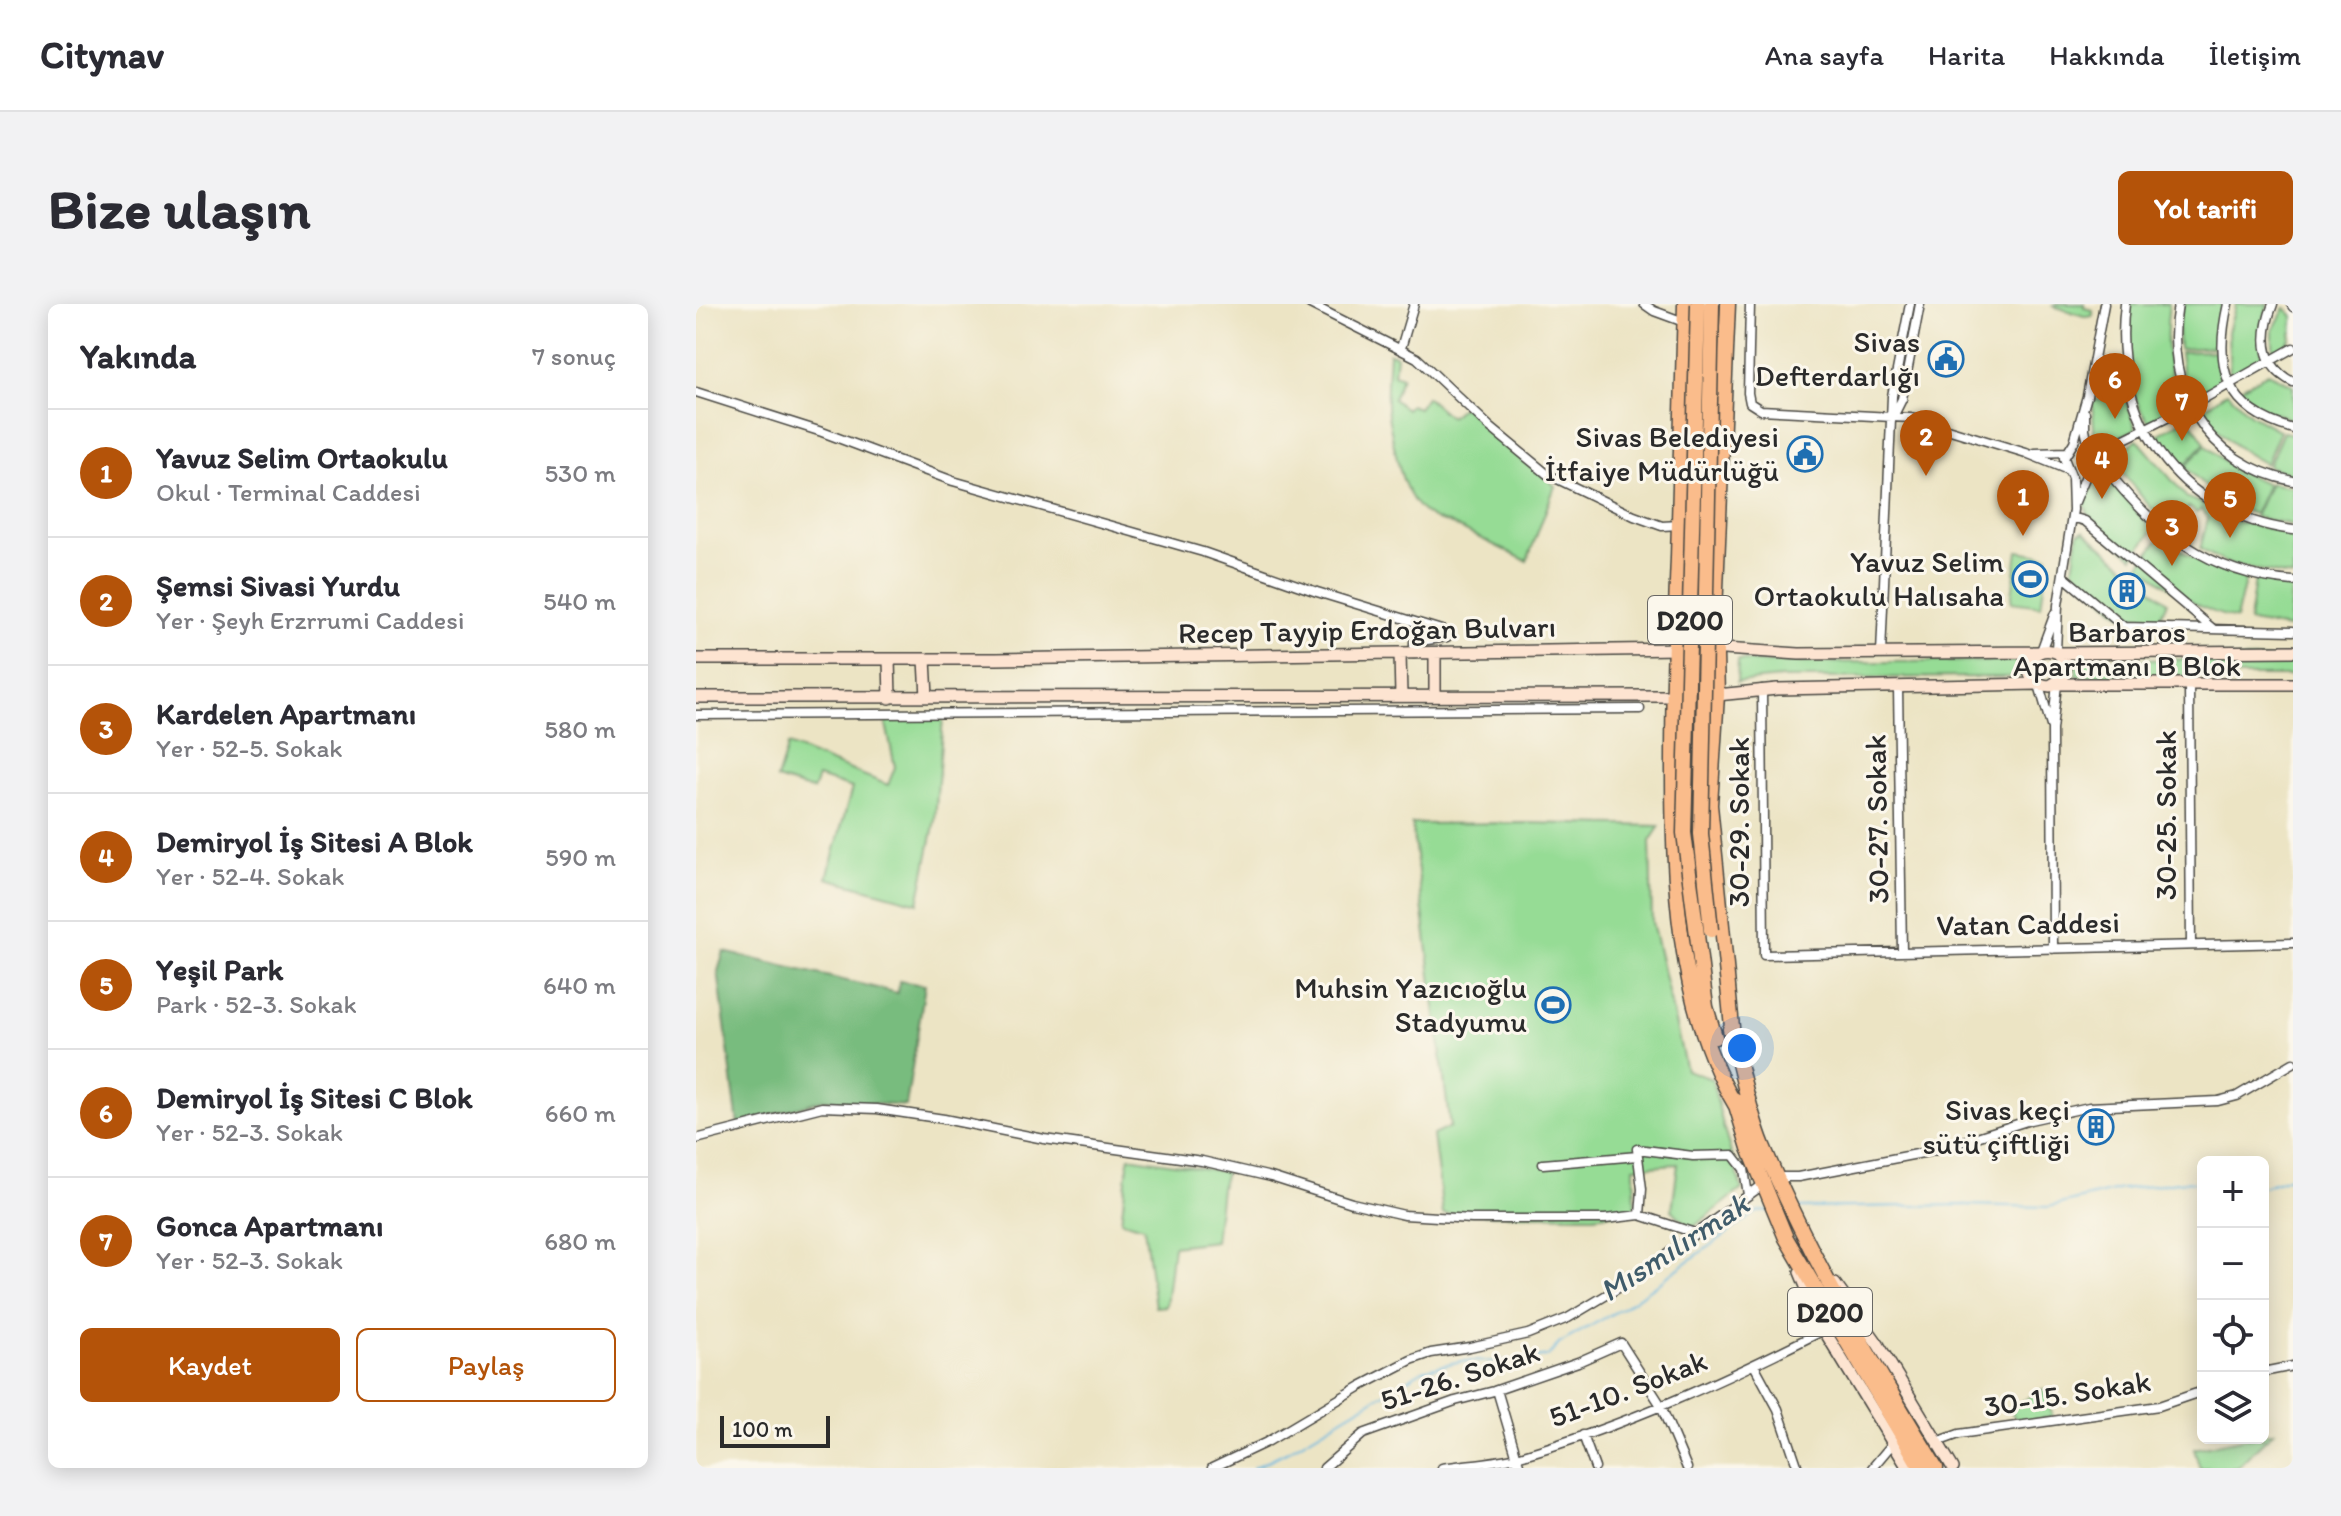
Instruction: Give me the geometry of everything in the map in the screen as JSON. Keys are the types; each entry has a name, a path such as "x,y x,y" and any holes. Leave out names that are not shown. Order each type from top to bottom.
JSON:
{"highway":[{"path":"1685,304 1673,696 1676,897 1699,1017 1722,1082 1736,1106"},
{"name":"D200","path":"1698,304 1684,833 1704,932 1786,1238 1936,1468"},
{"name":"D200","path":"1712,304 1701,834 1706,1007 1749,1148 1805,1233 1921,1468"},
{"path":"1728,304 1715,613 1717,695 1710,805 1733,1037"}],"street":[{"path":"1310,304 1417,358 1490,427 1547,474 1634,516 1662,526 1679,525"},
{"path":"1401,348 1414,304"},
{"path":"1644,304 1684,322"},
{"path":"1750,304 1748,393 1750,403 1761,410 1911,418 2026,453 2078,474 2086,472"},
{"path":"1881,654 1892,396 1910,304"},
{"path":"1892,418 1902,399 1920,304"},
{"path":"2053,949 2052,730 2057,684 2066,668 2064,659 2057,652 2058,605 2072,514 2091,455 2085,429 2087,396 2104,304"},
{"path":"2125,304 2123,343 2126,373 2144,431 2171,467 2205,496 2244,517 2293,530"},
{"path":"2178,304 2176,353 2189,407 2203,428 2231,455 2264,473 2293,481"},
{"path":"2228,304 2222,350 2227,385 2260,416 2293,429"},
{"path":"2273,304 2266,328 2268,362 2293,382"},
{"path":"2091,455 2144,431 2293,348"},
{"path":"696,392 822,432 953,481 1203,552 1317,592 1448,632 1447,637 1414,642 1414,654"},
{"path":"2072,514 2069,471 2064,461 2087,396"},
{"path":"2026,453 2068,450 2078,445 2103,465 2142,513 2187,548 2229,569 2293,581"},
{"path":"2072,514 2085,521 2213,629"},
{"path":"2063,576 2124,627 2293,631"},
{"path":"2052,730 2039,684 2033,679 2029,668 2031,660 2040,651 2058,605"},
{"name":"Recep Tayyip Erdoğan Bulvarı","path":"696,659 1414,654 1717,648 1799,654 2040,651"},
{"path":"2040,651 2293,651"},
{"path":"1435,653 1435,696"},
{"path":"1400,654 1401,696"},
{"path":"889,659 890,698"},
{"path":"925,659 927,697"},
{"path":"696,697 1673,696 1717,695 1762,689 2293,684"},
{"name":"30-25. Sokak","path":"2189,685 2191,945"},
{"name":"30-27. Sokak","path":"1898,687 1902,951"},
{"name":"30-29. Sokak","path":"1762,689 1764,955"},
{"path":"1415,710 1416,696"},
{"path":"908,697 908,714"},
{"path":"696,715 1640,709"},
{"name":"Vatan Caddesi","path":"1764,955 2293,943"},
{"path":"1212,1468 1267,1442 1411,1360 1431,1353 1528,1334 1568,1318 1630,1281 1748,1195 1798,1177 1933,1151 2030,1120 2089,1107 2218,1101 2237,1096 2293,1063"},
{"path":"696,1139 822,1107 839,1106 944,1119 1044,1139 1202,1161 1404,1215 1515,1219 1605,1219 1640,1215 1695,1233"},
{"path":"1640,1215 1642,1189 1637,1149 1693,1156 1733,1155 1744,1169 1748,1195"},
{"path":"1543,1164 1638,1156"},
{"path":"1786,1238 1824,1330 1908,1468"},
{"path":"1818,1264 1858,1314 1953,1468"},
{"name":"51-10. Sokak","path":"1442,1468 1517,1457 1583,1435 1754,1365 1824,1330"},
{"name":"51-26. Sokak","path":"1324,1468 1363,1434 1578,1362 1621,1343 1660,1404"},
{"path":"1754,1365 1778,1409 1798,1468"},
{"path":"2269,1371 2293,1366"},
{"path":"1497,1390 1520,1468"},
{"name":"30-15. Sokak","path":"1937,1442 1986,1430 2159,1406 2197,1393"},
{"path":"1660,1404 1687,1468"},
{"path":"1583,1435 1595,1468"},
{"path":"1872,1468 1893,1443"}],"green space":[{"path":"2084,304 2084,308 2093,310 2093,316 2087,317 2053,306"},
{"path":"2129,304 2169,304 2168,358 2180,409 2151,424 2142,412 2131,383 2127,334"},
{"path":"2181,304 2222,304 2217,347 2179,349"},
{"path":"2236,304 2268,304 2260,334 2262,360 2230,375 2228,332"},
{"path":"2285,308 2293,316 2291,335 2283,349 2273,356 2273,330"},
{"path":"2216,351 2220,384 2191,400 2183,379 2180,352"},
{"path":"1389,353 1396,355 1394,374 1402,377 1393,399 1406,409 1410,405 1418,408 1426,397 1450,417 1463,406 1555,486 1527,561 1435,519 1416,504 1403,480 1388,418"},
{"path":"2268,373 2293,385 2293,420 2257,408 2239,389"},
{"path":"2227,392 2251,415 2280,431 2266,464 2230,442 2202,410"},
{"path":"2124,394 2136,429 2104,445 2095,441 2092,401"},
{"path":"2188,417 2205,443 2183,467 2156,436"},
{"path":"2283,432 2293,434 2293,475 2268,466"},
{"path":"2137,439 2187,498 2230,520 2293,534 2293,577 2226,563 2200,549 2208,518 2201,509 2197,513 2189,507 2181,516 2177,531 2194,537 2191,544 2169,527 2113,461"},
{"path":"2205,445 2234,469 2268,484 2254,514 2221,501 2185,467"},
{"path":"2098,469 2153,530 2133,557 2097,526 2085,507 2087,485"},
{"path":"2270,483 2293,487 2293,525 2255,517"},
{"path":"2084,531 2167,602 2159,618 2117,612 2073,569 2078,533"},
{"path":"2161,535 2200,561 2246,577 2236,619 2185,598 2140,565"},
{"name":"Yavuz Selim Ortaokulu Halısaha","path":"2018,551 2048,556 2041,606 2011,602"},
{"path":"2255,579 2291,585 2289,628 2249,622"},
{"path":"2293,659 2293,676 2076,676 2076,660"},
{"path":"1738,660 1768,663 2019,661 2019,677 1782,678 1737,682"},
{"path":"943,718 935,820 918,903 827,878 852,788 818,777 813,790 777,779 788,745 888,785 895,767 885,719"},
{"name":"Muhsin Yazıcıoğlu Stadyumu","path":"1412,824 1660,826 1650,841 1652,922 1686,1070 1712,1079 1742,1189 1691,1229 1672,1210 1678,1164 1634,1167 1635,1211 1593,1216 1443,1214 1433,1135 1450,1127"},
{"path":"724,952 898,993 899,981 925,985 906,1106 822,1100 738,1125 718,971"},
{"path":"1129,1157 1226,1172 1221,1188 1215,1241 1173,1246 1166,1306 1155,1307 1144,1227 1121,1221"},
{"path":"2043,1389 2053,1417 2017,1422 2010,1409"},
{"path":"2217,1444 2261,1444 2236,1468 2200,1468 2194,1449"}],"waterway":[{"name":"Mısmılırmak","path":"2269,1185 2293,1176"},
{"name":"Mısmılırmak","path":"1799,1208 2048,1207 2122,1189 2197,1182"},
{"name":"Mısmılırmak","path":"1253,1468 1286,1452 1423,1370 1461,1361 1513,1362 1548,1356 1560,1343 1626,1306 1757,1212 1769,1211"}],"place":[{"name":"Sivas Defterdarlığı","path":"1946,359"},
{"name":"Demiryol İş Sitesi C Blok","path":"2115,419"},
{"name":"Gonca Apartmanı","path":"2182,441"},
{"name":"Sivas Belediyesi İtfaiye Müdürlüğü","path":"1805,454"},
{"name":"Şemsi Sivasi Yurdu","path":"1926,476"},
{"name":"Demiryol İş Sitesi A Blok","path":"2102,499"},
{"name":"Yavuz Selim Ortaokulu","path":"2023,536"},
{"name":"Yeşil Park","path":"2230,538"},
{"name":"Kardelen Apartmanı","path":"2172,566"},
{"name":"Yavuz Selim Ortaokulu Halısaha","path":"2030,579"},
{"name":"Barbaros Apartmanı B Blok","path":"2127,591"},
{"name":"Muhsin Yazıcıoğlu Stadyumu","path":"1553,1005"},
{"name":"Sivas keçi sütü çiftliği","path":"2096,1127"}]}
